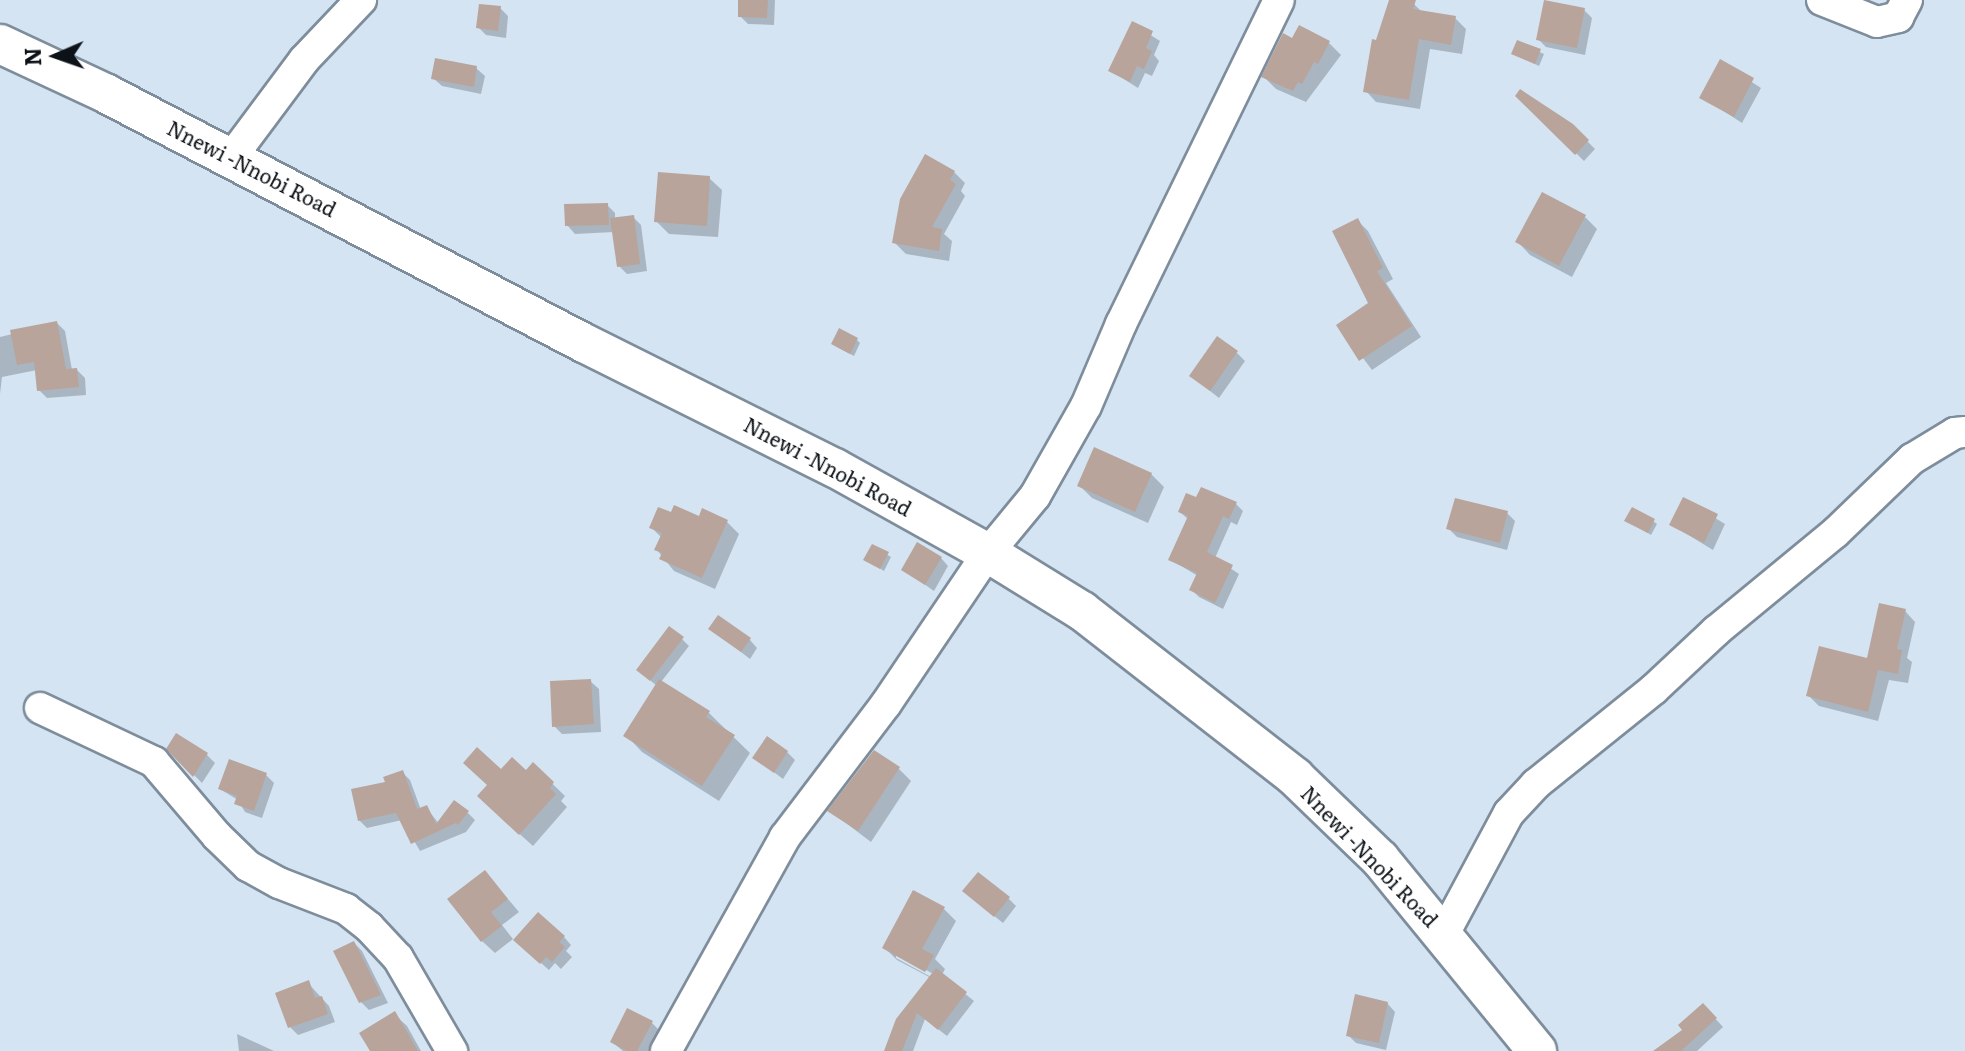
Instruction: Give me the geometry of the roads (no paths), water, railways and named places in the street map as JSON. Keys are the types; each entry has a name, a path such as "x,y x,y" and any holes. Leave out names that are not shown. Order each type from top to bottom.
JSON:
{"main road":[{"name":"Nnewi -Nnobi Road","path":"0,44 107,94 584,343 835,468 988,553 1082,611 1295,777 1380,859 1537,1051"}],"street":[{"path":"231,158 304,60 361,0"},
{"path":"666,1051 785,837 886,704 988,553 1035,496 1086,406 1154,256 1279,0"},
{"path":"1822,0 1877,22 1898,17 1907,0"},
{"path":"1444,934 1509,813 1536,784 1654,689 1716,631 1835,533 1912,459 1955,433 1965,432"},
{"path":"40,708 154,762 217,836 248,866 279,883 346,909 369,927 398,958 452,1051"}]}
